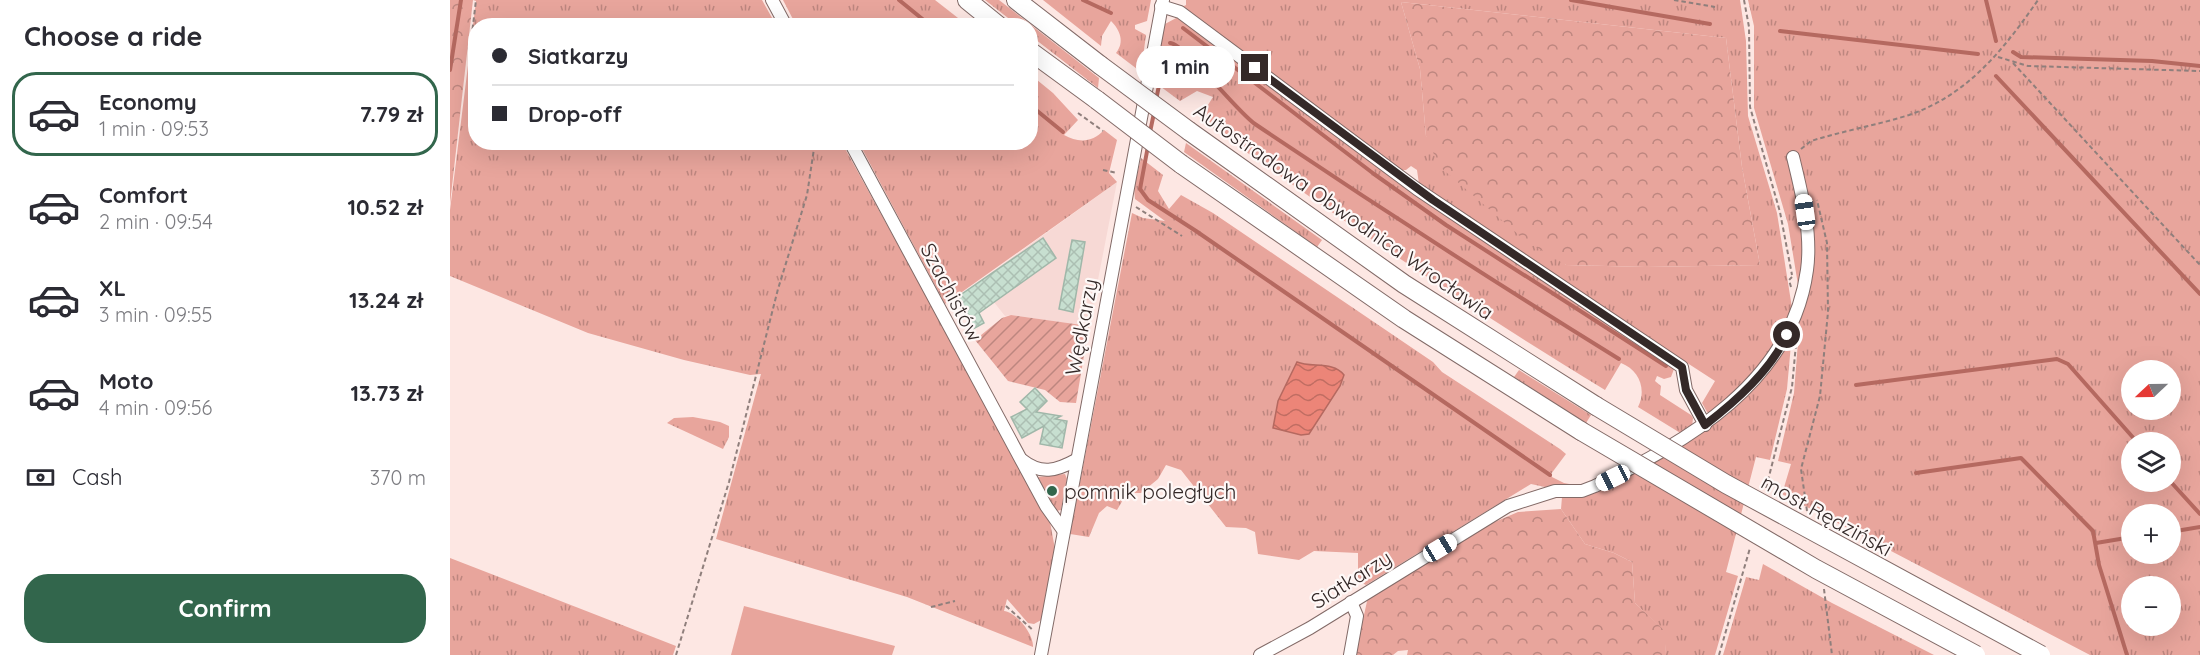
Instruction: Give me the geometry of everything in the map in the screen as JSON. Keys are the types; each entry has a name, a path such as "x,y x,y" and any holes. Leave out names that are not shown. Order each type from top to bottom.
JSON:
{"highway":[{"path":"967,0 989,18"},
{"name":"Autostradowa Obwodnica Wrocławia","path":"1016,0 1189,131 1404,284 1596,406"},
{"path":"1038,57 1181,164 1404,319 1581,431 1806,564 1976,655"},
{"name":"most Rędziński","path":"1596,406 1726,484 2041,655"}],"street":[{"path":"772,0 782,18"},
{"path":"1162,3 1180,12 1417,189 1682,367 1686,390 1705,425"},
{"name":"Wędkarzy","path":"1041,655 1162,3"},
{"name":"Szachistów","path":"854,150 1054,521 1063,530"},
{"name":"Siatkarzy","path":"1260,655 1508,506 1555,491 1582,491 1595,486 1705,425 1731,405 1782,346 1802,294 1807,269 1807,227 1793,157"},
{"path":"1021,460 1035,469 1046,472 1076,460"},
{"path":"1350,655 1357,616 1351,602"}],"path":[{"path":"475,18 476,0"},
{"path":"1674,0 1715,7"},
{"path":"1744,0 1750,41"},
{"path":"1793,157 1811,141 1911,114 1975,78 1997,56 2038,0"},
{"path":"1997,56 2028,66 2200,71"},
{"path":"2013,63 2200,265"},
{"path":"1078,113 1103,131"},
{"path":"676,655 729,483 778,289 807,195 814,150"},
{"path":"1103,170 1129,176"},
{"path":"1808,514 1801,469 1820,396 1828,312 1827,243 1815,193"},
{"path":"1124,204 1137,208 1182,236"},
{"path":"1823,583 1832,655"},
{"path":"931,607 955,601"},
{"path":"1006,606 1028,627 1045,633"}],"shaded area":[{"path":"1117,182 1089,326 1005,316 978,282"}],"green space":[{"path":"450,0 473,0 471,18 468,18 468,44 450,204"},
{"path":"473,0 762,0 772,18 474,18 476,1"},
{"path":"783,0 935,0 958,18 792,18"},
{"path":"985,0 999,0 1022,18 1008,18"},
{"path":"1043,0 1151,0 1147,21 1135,25 1135,29 1146,35 1141,72 1116,53 1121,40 1117,28 1111,21 1102,36 1101,46"},
{"path":"1186,0 1740,0 1746,41 1748,116 1777,213 1792,308 1776,349 1714,413 1707,412 1702,403 1715,381 1501,242 1419,184 1417,170 1411,166 1406,170 1401,170 1182,7 1186,5","holes":["1401,2 1726,38 1742,167 1760,265 1646,267 1566,265 1426,136 1420,69"]},
{"path":"1748,0 2200,0 2200,655 2090,655 1782,494 1791,464 1778,461 1794,393 1800,316 1807,289 1802,181 1795,151 1791,152 1804,249 1799,291 1788,224 1754,108 1754,26"},
{"path":"1401,2 1726,38 1742,167 1760,265 1646,267 1566,265 1526,241 1439,166 1426,136 1420,69"},
{"path":"1178,17 1671,364 1674,369 1671,377 1664,379 1657,376 1655,381 1661,386 1660,395 1691,415 1692,427 1682,434 1638,407 1642,394 1640,381 1633,370 1627,366 1621,363 1605,390 1357,230 1213,128 1214,125 1201,116 1213,97 1197,91 1180,101 1153,81 1165,24"},
{"path":"1038,30 1099,78 1098,88 1038,41"},
{"path":"468,65 468,150 846,150 1050,522 1055,549 1043,619 1034,624 1028,623 1007,599 1004,611 1014,615 1023,624 1031,636 1033,647 907,597 716,539 761,374 750,375 684,360 588,333 450,276 450,210"},
{"path":"1038,81 1078,120 1064,135 1085,140 1095,137 1104,130 1117,140 1109,173 1117,182 945,304 863,150 1038,150"},
{"path":"1186,143 1322,240 1317,247 1184,152"},
{"path":"1141,158 1163,175 1158,191 1169,209 1181,195 1213,213 1433,362 1442,372 1560,449 1566,454 1551,474 1552,477 1564,483 1580,486 1545,487 1531,484 1366,585 1358,581 1358,553 1314,551 1299,560 1258,554 1255,532 1246,528 1226,527 1181,470 1166,465 1158,479 1141,493 1127,493 1117,510 1107,506 1099,513 1089,537 1070,534 1132,213 1143,218 1165,221 1135,199 1134,188"},
{"path":"1011,315 1089,326 1076,403 1060,402 1045,390 1008,381 975,340 1002,318"},
{"path":"1792,333 1787,389 1770,460 1756,457 1726,572 1738,576 1715,655 1665,655 1666,633 1635,603 1632,562 1614,553 1585,544 1561,509 1562,497 1687,441 1723,418 1752,389"},
{"path":"1519,370 1591,415 1586,423 1514,377"},
{"path":"693,417 729,426 729,437 723,449 667,423 674,418"},
{"path":"1065,474 1067,479 1061,510 1056,511 1038,477"},
{"path":"1561,509 1585,544 1614,553 1632,562 1635,603 1667,633 1665,655 1407,655 1408,650 1398,651 1393,655 1355,655 1368,597 1490,524 1518,512"},
{"path":"450,558 676,646 673,655 450,655"},
{"path":"1763,564 1832,603 1934,655 1723,655 1746,577 1759,580"},
{"path":"744,606 895,646 892,655 731,655"}],"water":[{"path":"1297,362 1328,366 1344,375 1340,386 1309,434 1301,435 1273,428 1278,401"}],"building":[{"path":"1043,238 1056,258 979,313 984,323 973,329 956,298"},
{"path":"1072,240 1085,242 1073,312 1059,309"},
{"path":"1035,388 1047,401 1036,412 1061,416 1055,419 1067,421 1062,448 1040,444 1044,426 1022,438 1011,417 1027,409 1020,402"}],"waterway":[{"path":"450,70 461,0"},
{"path":"899,0 921,18"},
{"path":"1083,0 1111,13"},
{"path":"1571,0 1710,24"},
{"path":"1986,0 1996,41"},
{"path":"1183,28 1374,174 1446,225 1666,366"},
{"path":"1780,31 1978,54"},
{"path":"1170,43 1187,54 1255,124 1527,302 1619,359"},
{"path":"1156,100 1163,66 1180,48"},
{"path":"2013,52 2021,57 2152,61 2200,66"},
{"path":"1996,76 2200,294"},
{"path":"1038,112 1063,132"},
{"path":"1150,132 1154,113"},
{"path":"1148,146 1140,189 1148,200 1550,475"},
{"path":"1856,385 2057,359 2068,364 2128,432"},
{"path":"1916,473 2021,458 2093,531 2099,565 2127,655"},
{"path":"2180,492 2200,514"},
{"path":"2181,530 2200,527"},
{"path":"2096,543 2121,539"}],"place":[{"name":"pomnik poległych","path":"1052,491"}],"route":[{"path":"1255,68 1417,189 1682,367 1686,390 1705,425 1731,405 1753,382 1782,346 1787,335"}]}
